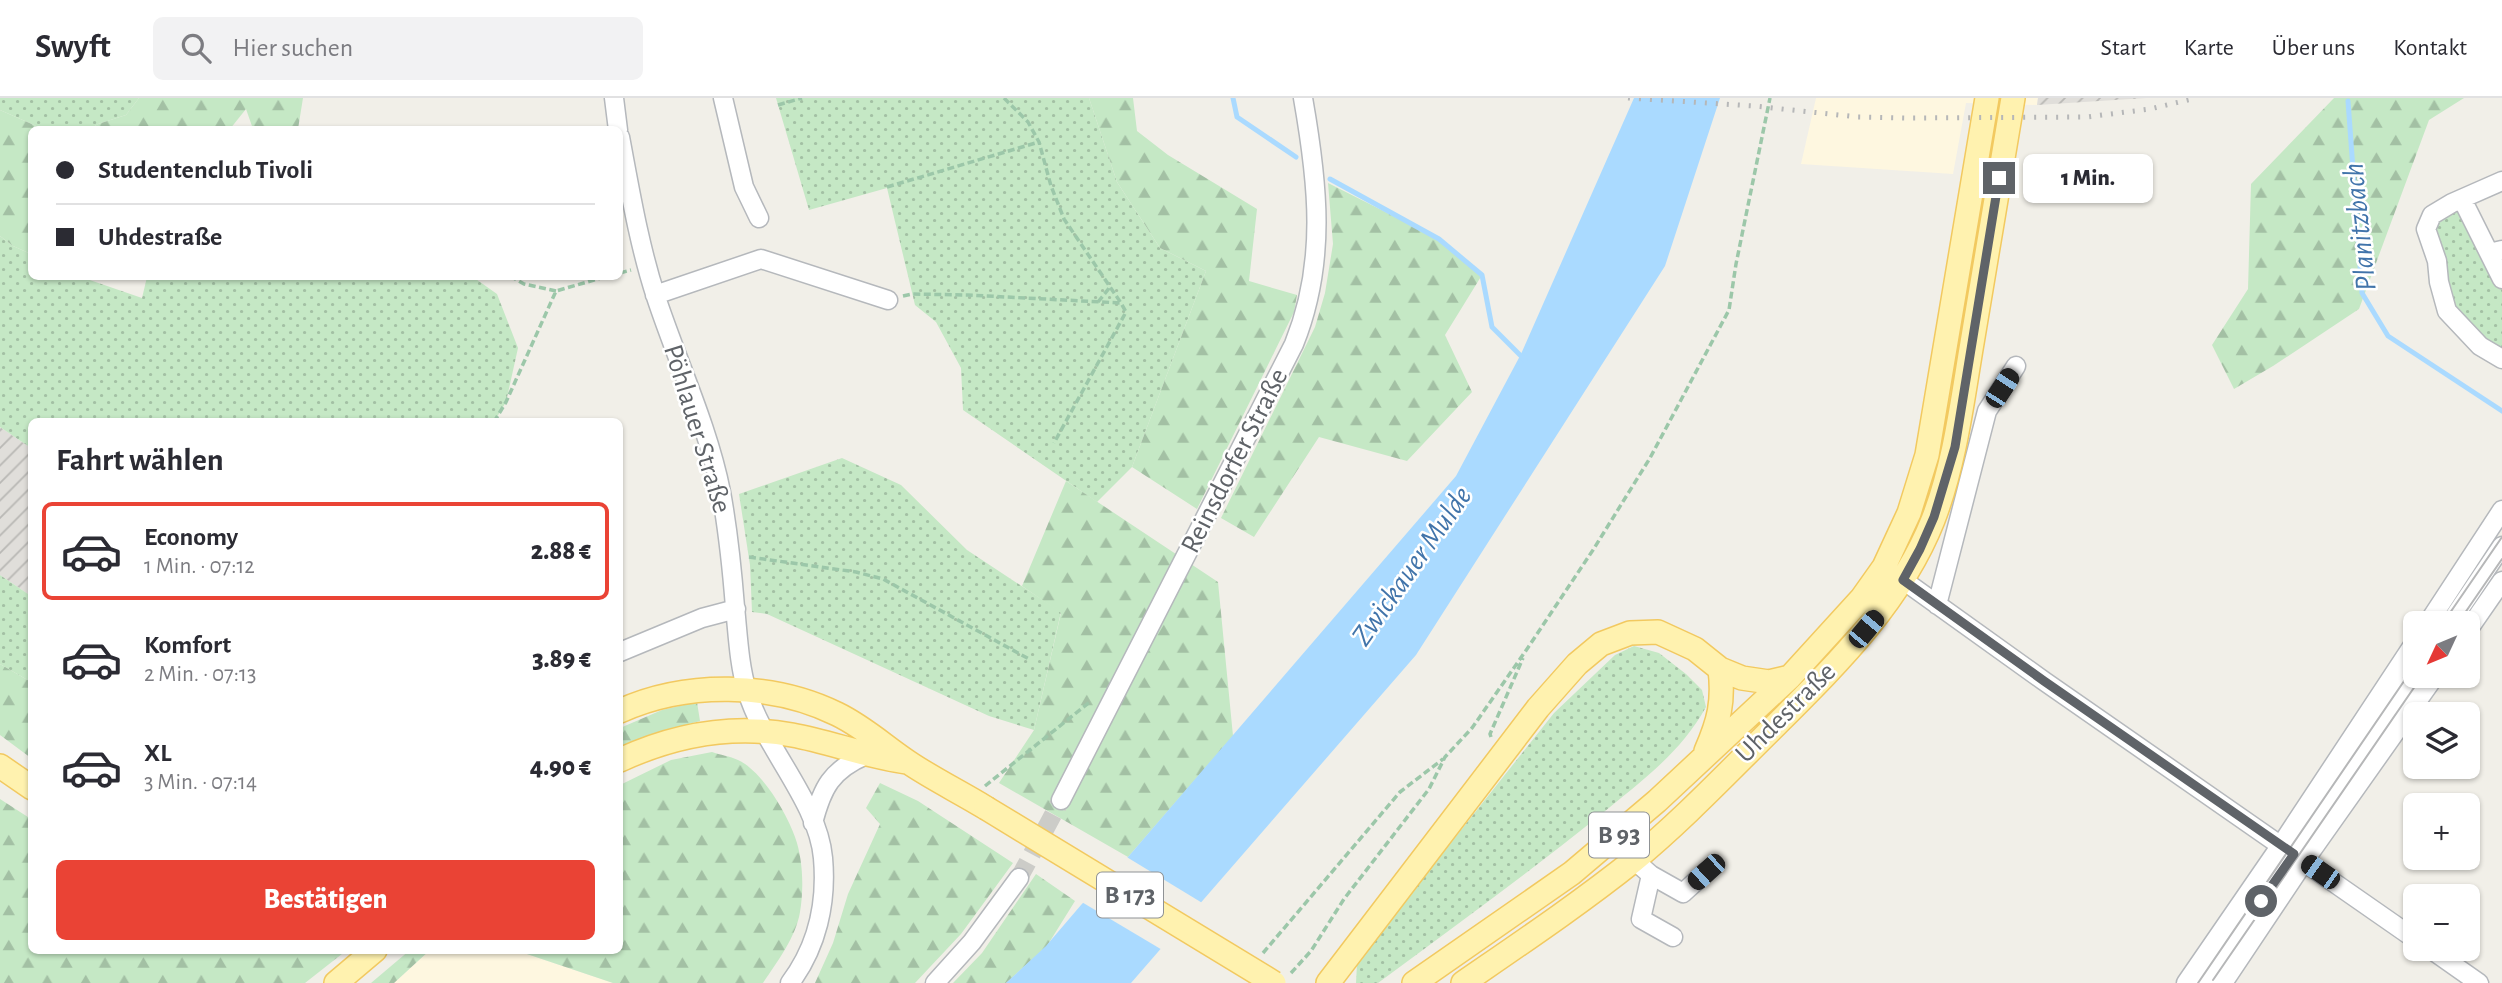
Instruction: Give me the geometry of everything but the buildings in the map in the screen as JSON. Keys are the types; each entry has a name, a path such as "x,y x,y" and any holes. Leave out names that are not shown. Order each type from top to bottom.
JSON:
{"main road":[{"name":"Uhdestraße","path":"1414,983 1528,904 1617,837 1790,677 1862,598 1884,568 1909,513 1927,455 1987,98"},
{"name":"Uhdestraße","path":"1463,983 1549,924 1642,867 1690,809 1853,645 1903,580 1934,517 1955,447 2013,98"},
{"path":"1328,983 1498,760 1577,664 1601,644 1630,633 1658,632 1695,649 1720,669 1742,678 1769,682 1790,677"},
{"path":"1703,759 1721,711 1723,695 1720,669"},
{"name":"B 173","path":"623,710 659,698 704,690 747,689 836,713 881,740 907,762 1282,979"},
{"name":"B 173","path":"623,759 649,747 699,733 763,732 791,734 866,755 907,762"},
{"path":"0,766 28,786"},
{"path":"336,983 370,954"}],"street":[{"path":"614,98 618,126"},
{"path":"723,98 744,187 759,218"},
{"name":"Reinsdorfer Straße","path":"1061,800 1288,356 1306,314 1317,239 1316,194 1303,98"},
{"name":"Pöhlauer Straße","path":"623,154 631,199 655,295 705,435 721,490 738,644 747,689 763,732"},
{"path":"2502,181 2432,215 2426,229 2437,261 2439,282 2447,311 2480,346 2502,359"},
{"path":"2462,199 2496,252 2502,279"},
{"path":"655,295 761,259 888,300"},
{"path":"1937,605 1987,411 2016,366"},
{"path":"2436,611 2502,510"},
{"path":"2458,611 2502,547"},
{"path":"1903,580 2403,931"},
{"path":"2480,613 2502,581"},
{"path":"623,651 702,618 736,609"},
{"path":"2223,983 2293,854 2403,663"},
{"path":"2204,983 2406,688"},
{"path":"2186,983 2425,688"},
{"path":"763,732 813,823 823,856 824,890 821,915 815,937 790,983"},
{"path":"813,823 825,787 842,768 866,755"},
{"path":"1642,867 1683,892 1706,872"},
{"path":"1642,867 1641,919 1673,937"},
{"path":"934,983 972,942 1019,878"},
{"path":"2448,961 2479,983"}],"path":[{"path":"778,105 802,98"},
{"path":"1004,98 1028,122 1039,142 1051,186 1064,219 1126,312 1054,443"},
{"path":"1260,957 1400,792 1445,757 1472,728 1593,550 1650,458 1729,310 1770,98"},
{"path":"887,187 1039,142"},
{"path":"517,280 556,291 594,280"},
{"path":"1098,302 1110,286"},
{"path":"496,418 556,291"},
{"path":"888,300 912,294 1121,303"},
{"path":"730,554 856,572 883,579 1029,659"},
{"path":"1498,760 1490,734 1527,649"},
{"path":"978,803 1096,696"},
{"path":"1282,979 1311,951 1344,899 1429,789 1445,757"}],"shaded area":[{"path":"1816,98 2038,98 2037,105 1966,103 1953,174 1801,164"},
{"path":"2038,98 2146,98 2037,105"},
{"path":"0,427 28,446 28,594 0,575"},
{"path":"426,954 527,954 613,983 394,983"}],"green space":[{"path":"0,98 139,98 126,115 95,126 36,126 0,110"},
{"path":"139,98 303,98 298,126 252,126 246,109 232,126 95,126 126,115"},
{"path":"776,98 1089,98 1117,182 1160,248 1206,271 1132,467 1097,502 963,410 961,368 936,322 915,305 887,188 809,210"},
{"path":"1089,98 1133,98 1137,131 1168,155 1257,209 1249,281 1297,295 1294,312 1197,509 1132,467 1206,271 1160,248 1117,182"},
{"path":"2334,98 2464,98 2429,120 2359,309 2234,389 2212,345 2248,289 2251,184"},
{"path":"0,110 36,126 28,126 28,253 0,236"},
{"path":"1328,183 1439,239 1482,275 1445,335 1472,392 1407,461 1319,437 1254,537 1221,518 1315,327 1325,293 1333,244"},
{"path":"2459,210 2502,288 2502,352 2465,326 2455,314 2449,297 2434,222 2447,212"},
{"path":"0,236 28,253 28,280 90,280 142,298 146,280 477,280 497,294 518,348 506,402 496,418 28,418 28,446 0,427"},
{"path":"842,458 901,485 967,550 1061,612 1034,730 989,716 767,614 752,612 750,565 739,494"},
{"path":"1066,481 1218,582 1233,736 1128,857 999,783 1034,730 1061,613 1022,586"},
{"path":"0,575 28,594 28,680 0,664"},
{"path":"1634,646 1659,653 1702,690 1706,707 1684,739 1629,791 1489,901 1378,983 1356,983 1357,964 1376,937 1554,713 1615,655"},
{"path":"0,664 28,680 28,756 0,735"},
{"path":"697,702 700,721 659,732 623,747 623,727 662,710"},
{"path":"712,752 732,757 747,765 772,793 795,837 802,874 800,912 785,949 763,983 613,983 527,954 623,954 623,784 671,760"},
{"path":"880,783 918,801 1013,863 961,934 915,983 815,983 833,943 848,894 880,824 866,808"},
{"path":"0,799 28,817 28,954 342,954 305,983 0,983"},
{"path":"1036,874 1075,901 1047,946 1006,983 953,983 982,953"},
{"path":"405,954 426,954 394,983 371,983"}],"water":[{"name":"Zwickauer Mulde","path":"1634,98 1720,98 1665,266 1416,655 1131,983 1006,983 1046,946 1128,857 1456,476 1521,354"}],"pier":[{"path":"1125,856 1204,904 1164,951 1080,901"}],"waterway":[{"path":"1233,98 1237,117 1296,157"},
{"name":"Planitzbach","path":"2348,101 2362,293 2388,336 2502,411"},
{"path":"1330,179 1439,239 1482,275 1492,327 1525,360"}],"tunnel":[{"path":"1019,878 1061,800"}],"tram line":[{"path":"2451,611 2502,537"},
{"path":"2466,611 2502,559"},
{"path":"2198,983 2403,683"},
{"path":"2213,980 2414,688"}],"railway":[{"path":"1628,98 1754,106 1858,117 1907,118 2087,117 2150,109 2196,98"}],"route":[{"path":"1999,178 1955,447 1934,517 1903,580 2294,854 2261,901"}]}
